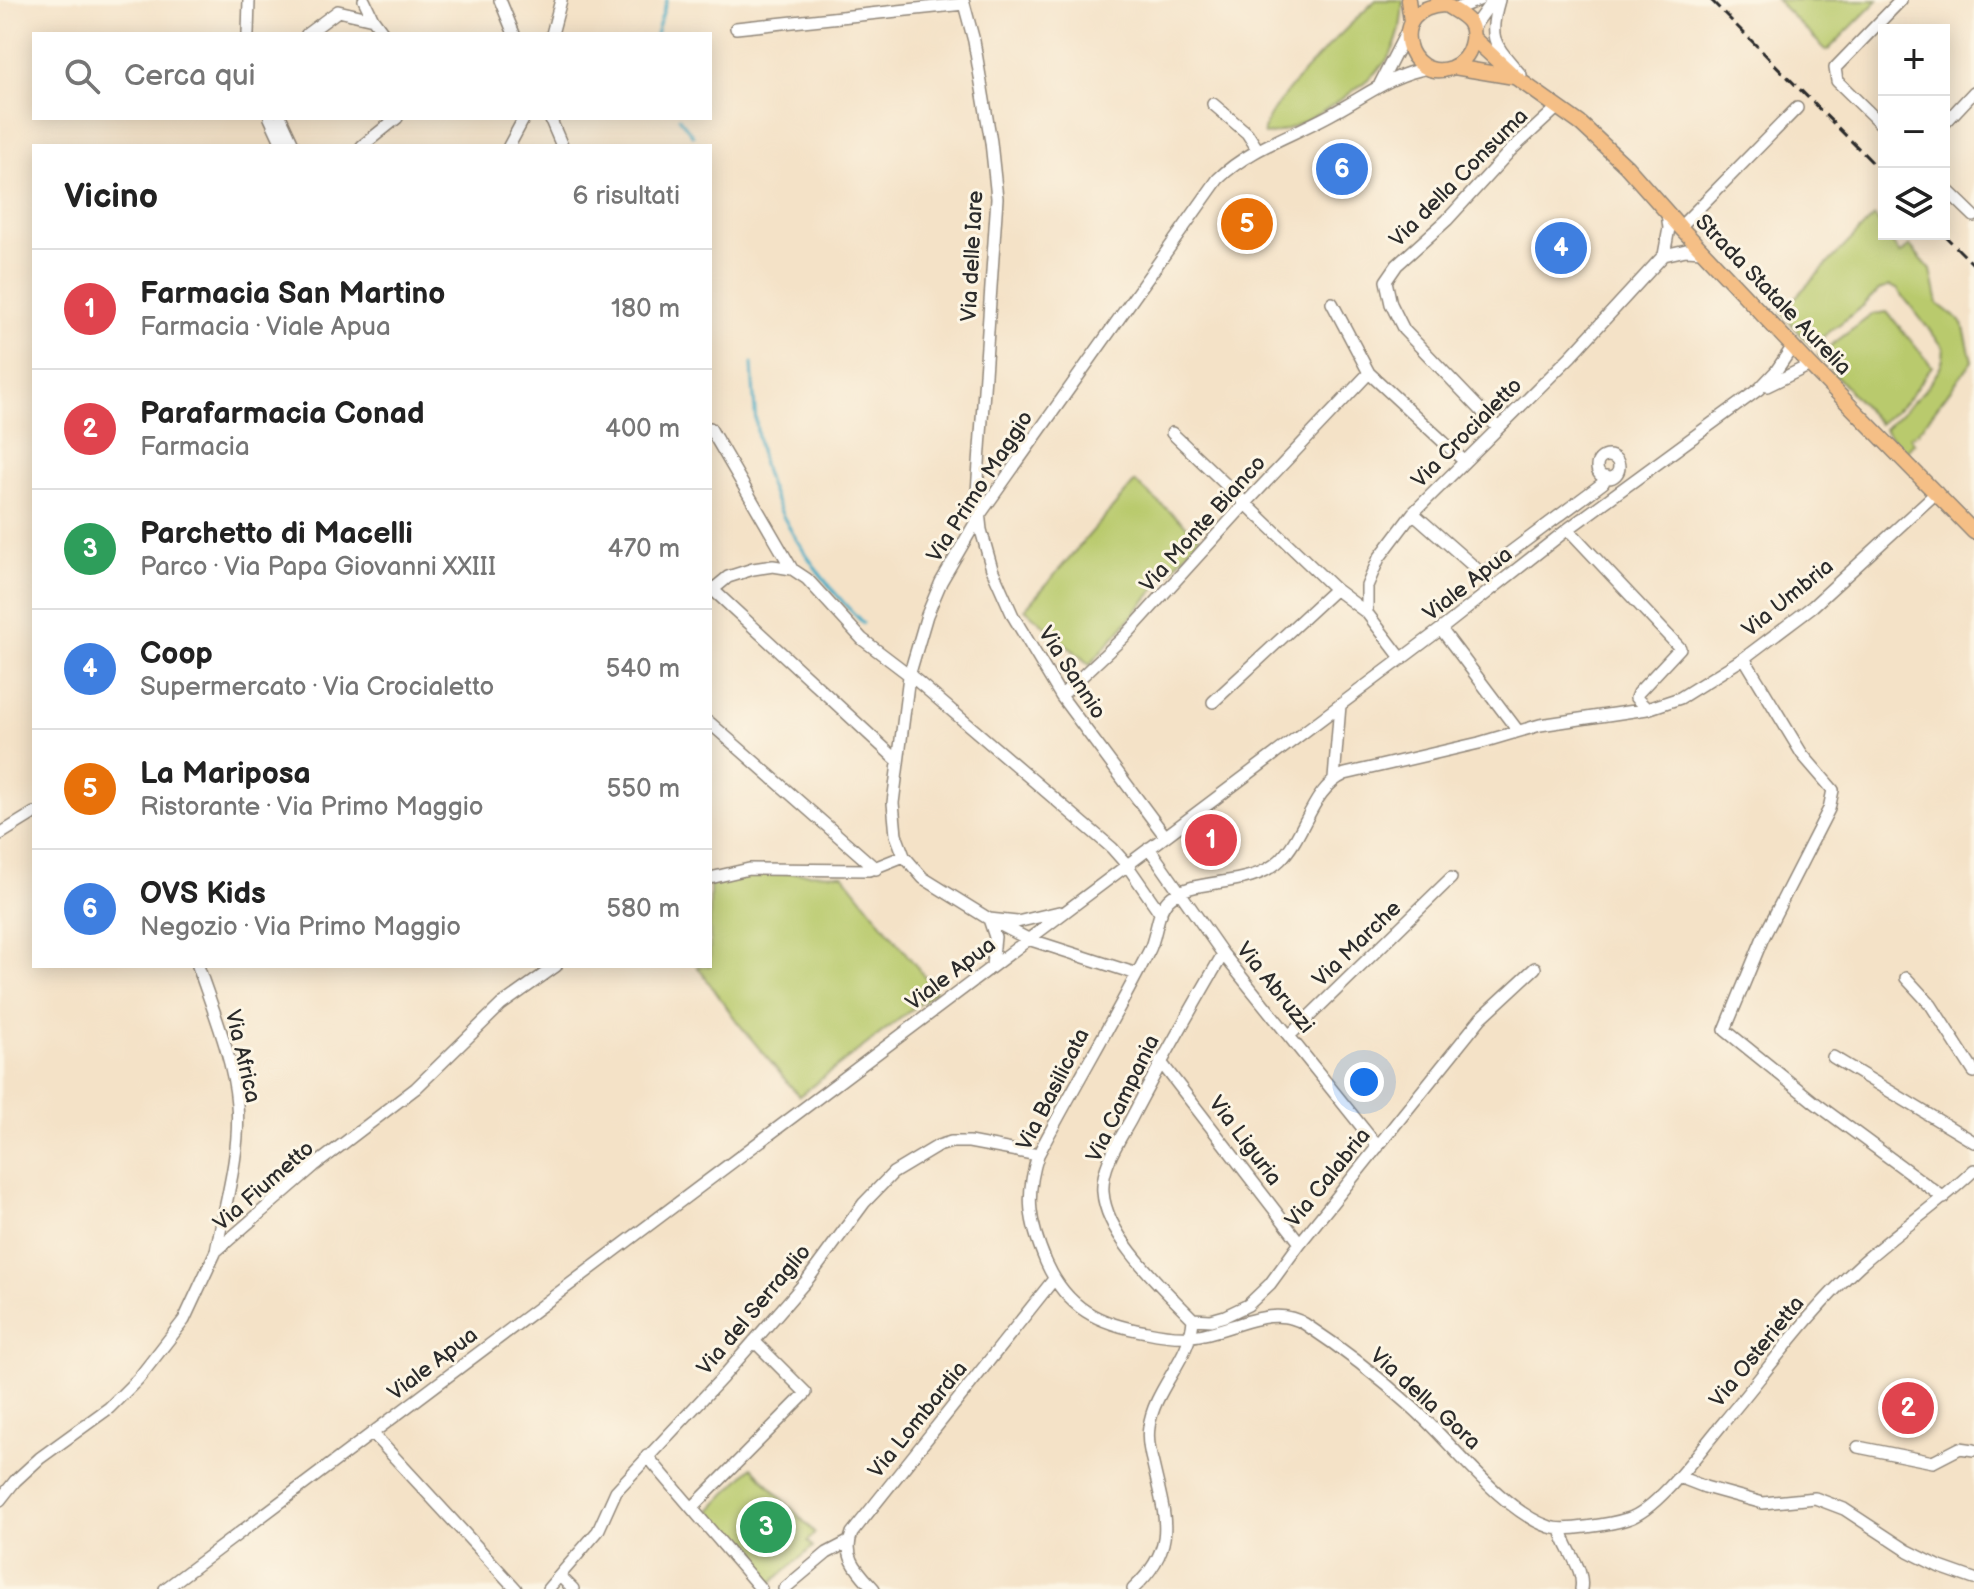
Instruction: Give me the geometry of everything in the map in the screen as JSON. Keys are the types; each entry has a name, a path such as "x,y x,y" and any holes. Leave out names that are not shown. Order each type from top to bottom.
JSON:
{"main road":[{"path":"1408,0 1408,47 1416,60 1429,68 1442,70 1464,60 1470,50 1472,34 1466,17 1446,5 1420,11 1410,26"},
{"name":"Strada Statale Aurelia","path":"1472,34 1515,77 1581,124 1626,166 1810,365 1974,532"},
{"name":"Strada Statale Aurelia","path":"1454,67 1515,77"}],"street":[{"path":"248,32 249,0"},
{"path":"364,0 383,32"},
{"path":"500,0 513,32"},
{"path":"553,32 561,0"},
{"path":"1446,5 1479,0"},
{"path":"1472,34 1493,0"},
{"name":"Strada Statale Aurelia","path":"1499,0 1493,27 1495,42 1537,93"},
{"path":"1878,121 1837,81 1835,68 1901,0"},
{"name":"Via delle Iare","path":"736,28 964,2 984,98 997,198 977,493 981,513"},
{"path":"310,32 338,11 373,19"},
{"name":"Via Primo Maggio","path":"1380,84 1410,26"},
{"name":"Via Primo Maggio","path":"1137,974 1028,939 923,878 904,856 892,818 909,676 927,615 941,582 981,513 1200,201 1229,168 1258,150 1336,112 1380,84 1411,71 1429,68"},
{"path":"1950,118 1974,92"},
{"path":"1213,104 1247,133 1258,150"},
{"name":"Via della Consuma","path":"1498,428 1404,330 1391,304 1386,281 1397,265 1447,220 1510,151 1558,107"},
{"path":"1680,227 1797,108"},
{"path":"271,120 282,144"},
{"path":"282,120 293,144"},
{"path":"364,144 394,120"},
{"path":"510,144 519,120"},
{"path":"551,120 561,144"},
{"path":"1950,193 1974,216"},
{"path":"1667,213 1669,228 1664,255 1686,250 1702,251"},
{"name":"Via Crocialetto","path":"1367,613 1367,586 1379,558 1413,513 1571,356 1664,255"},
{"path":"1332,303 1369,373 1464,461"},
{"name":"Viale Apua","path":"165,1589 1402,659 1568,529 1759,389 1793,346"},
{"name":"Viale Apua","path":"1759,389 1810,365"},
{"name":"Via Monte Bianco","path":"1061,696 1127,634 1369,373"},
{"path":"712,431 792,569"},
{"path":"1172,433 1335,589 1367,613 1402,659"},
{"path":"1413,513 1480,572 1603,483 1606,477"},
{"name":"Via Umbria","path":"1334,779 1364,768 1518,731 1576,718 1647,709 1680,698 1744,658 1813,606 1937,492"},
{"name":"Via Sannio","path":"981,513 983,536 999,588 1061,696 1165,836"},
{"path":"1568,529 1680,648 1638,693 1636,698 1647,709"},
{"path":"712,588 728,577 773,566 792,569 807,579 862,639 1112,848 1161,914"},
{"path":"1213,702 1335,589"},
{"path":"712,590 898,761"},
{"path":"1441,629 1518,731"},
{"path":"1744,658 1802,754 1833,790 1829,809 1762,940 1725,1030 1814,1102 1944,1198"},
{"path":"1179,891 1238,881 1270,869 1289,851 1316,802 1334,779 1340,705"},
{"path":"712,725 876,869"},
{"path":"0,834 32,814"},
{"name":"Via Abruzzi","path":"1149,848 1223,954 1378,1147"},
{"path":"712,878 749,869 876,869 904,856"},
{"name":"Via Marche","path":"1289,1036 1451,878"},
{"name":"Via Basilicata","path":"1179,891 1166,902 1151,947 1038,1155 1029,1185 1029,1200 1044,1256 1054,1279 1082,1309 1115,1327 1192,1336"},
{"path":"992,966 995,937 989,919 1017,922 1067,910"},
{"name":"Via Campania","path":"1193,1319 1128,1247 1109,1217 1102,1192 1106,1166 1160,1061 1223,954"},
{"name":"Via Africa","path":"199,968 222,1041 237,1104 237,1139 216,1251"},
{"name":"Via Fiumetto","path":"0,1500 40,1458 109,1408 138,1379 184,1320 216,1251 314,1166 416,1088 501,1005 553,968"},
{"name":"Via Calabria","path":"1193,1319 1211,1320 1248,1305 1270,1284 1481,1018 1535,968"},
{"path":"1906,978 1931,1005 1974,1072"},
{"path":"1833,1057 1974,1142"},
{"name":"Via Liguria","path":"1160,1061 1300,1243"},
{"name":"Via del Serraglio","path":"548,1589 598,1531 616,1491 808,1279 882,1183 938,1146 960,1142 1038,1155"},
{"name":"Via Osterietta","path":"1561,1529 1578,1529 1634,1517 1679,1477 1822,1302 1860,1264 1944,1198 1974,1170"},
{"name":"Via Lombardia","path":"848,1542 855,1529 1054,1279"},
{"path":"1248,1305 1254,1321"},
{"name":"Via della Gora","path":"1192,1336 1284,1316 1301,1322 1413,1408 1508,1502 1546,1526 1561,1529"},
{"path":"1133,1589 1158,1561 1165,1540 1165,1518 1150,1449 1149,1427 1156,1405 1192,1336 1193,1319"},
{"path":"693,1507 806,1393 754,1341"},
{"path":"372,1433 516,1589"},
{"path":"1858,1447 1933,1462 1960,1448 1974,1450"},
{"path":"647,1456 761,1589"},
{"path":"1679,1477 1763,1503 1806,1496 1815,1498 1844,1509 1908,1551 1974,1579"},
{"path":"1561,1529 1582,1575 1581,1589"},
{"path":"784,1589 827,1553 848,1542 851,1560 874,1589"},
{"path":"560,1576 573,1589"}],"green space":[{"path":"1376,0 1403,0 1396,42 1382,66 1333,105 1295,126 1264,135 1266,123 1291,87"},
{"path":"1776,0 1878,0 1827,51"},
{"path":"1874,216 1878,222 1878,240 1890,240 1900,254 1910,246 1931,270 1938,304 1963,323 1972,361 1918,432 1910,437 1914,443 1905,453 1884,429 1932,381 1943,358 1943,347 1897,289 1890,286 1879,290 1811,346 1781,312"},
{"path":"1887,312 1932,366 1906,402 1879,424 1818,355 1873,314"},
{"path":"1135,482 1200,537 1090,665 1025,609"},
{"path":"760,872 843,874 936,991 799,1096 738,1023 698,968 712,968 712,883"},
{"path":"752,1467 815,1533 808,1541 813,1547 771,1583 710,1510"}],"waterway":[{"path":"657,32 667,0"},
{"path":"681,120 693,136"},
{"path":"752,363 755,416 771,489 804,551 863,623"}],"railway":[{"path":"1711,0 1878,168"},
{"path":"1949,240 1974,265"}],"place":[{"name":"OVS Kids","path":"1342,169"},
{"name":"La Mariposa","path":"1247,224"},
{"name":"Coop","path":"1561,248"},
{"name":"Farmacia San Martino","path":"1211,840"},
{"name":"Parafarmacia Conad","path":"1908,1408"},
{"name":"Parchetto di Macelli","path":"766,1527"}]}
